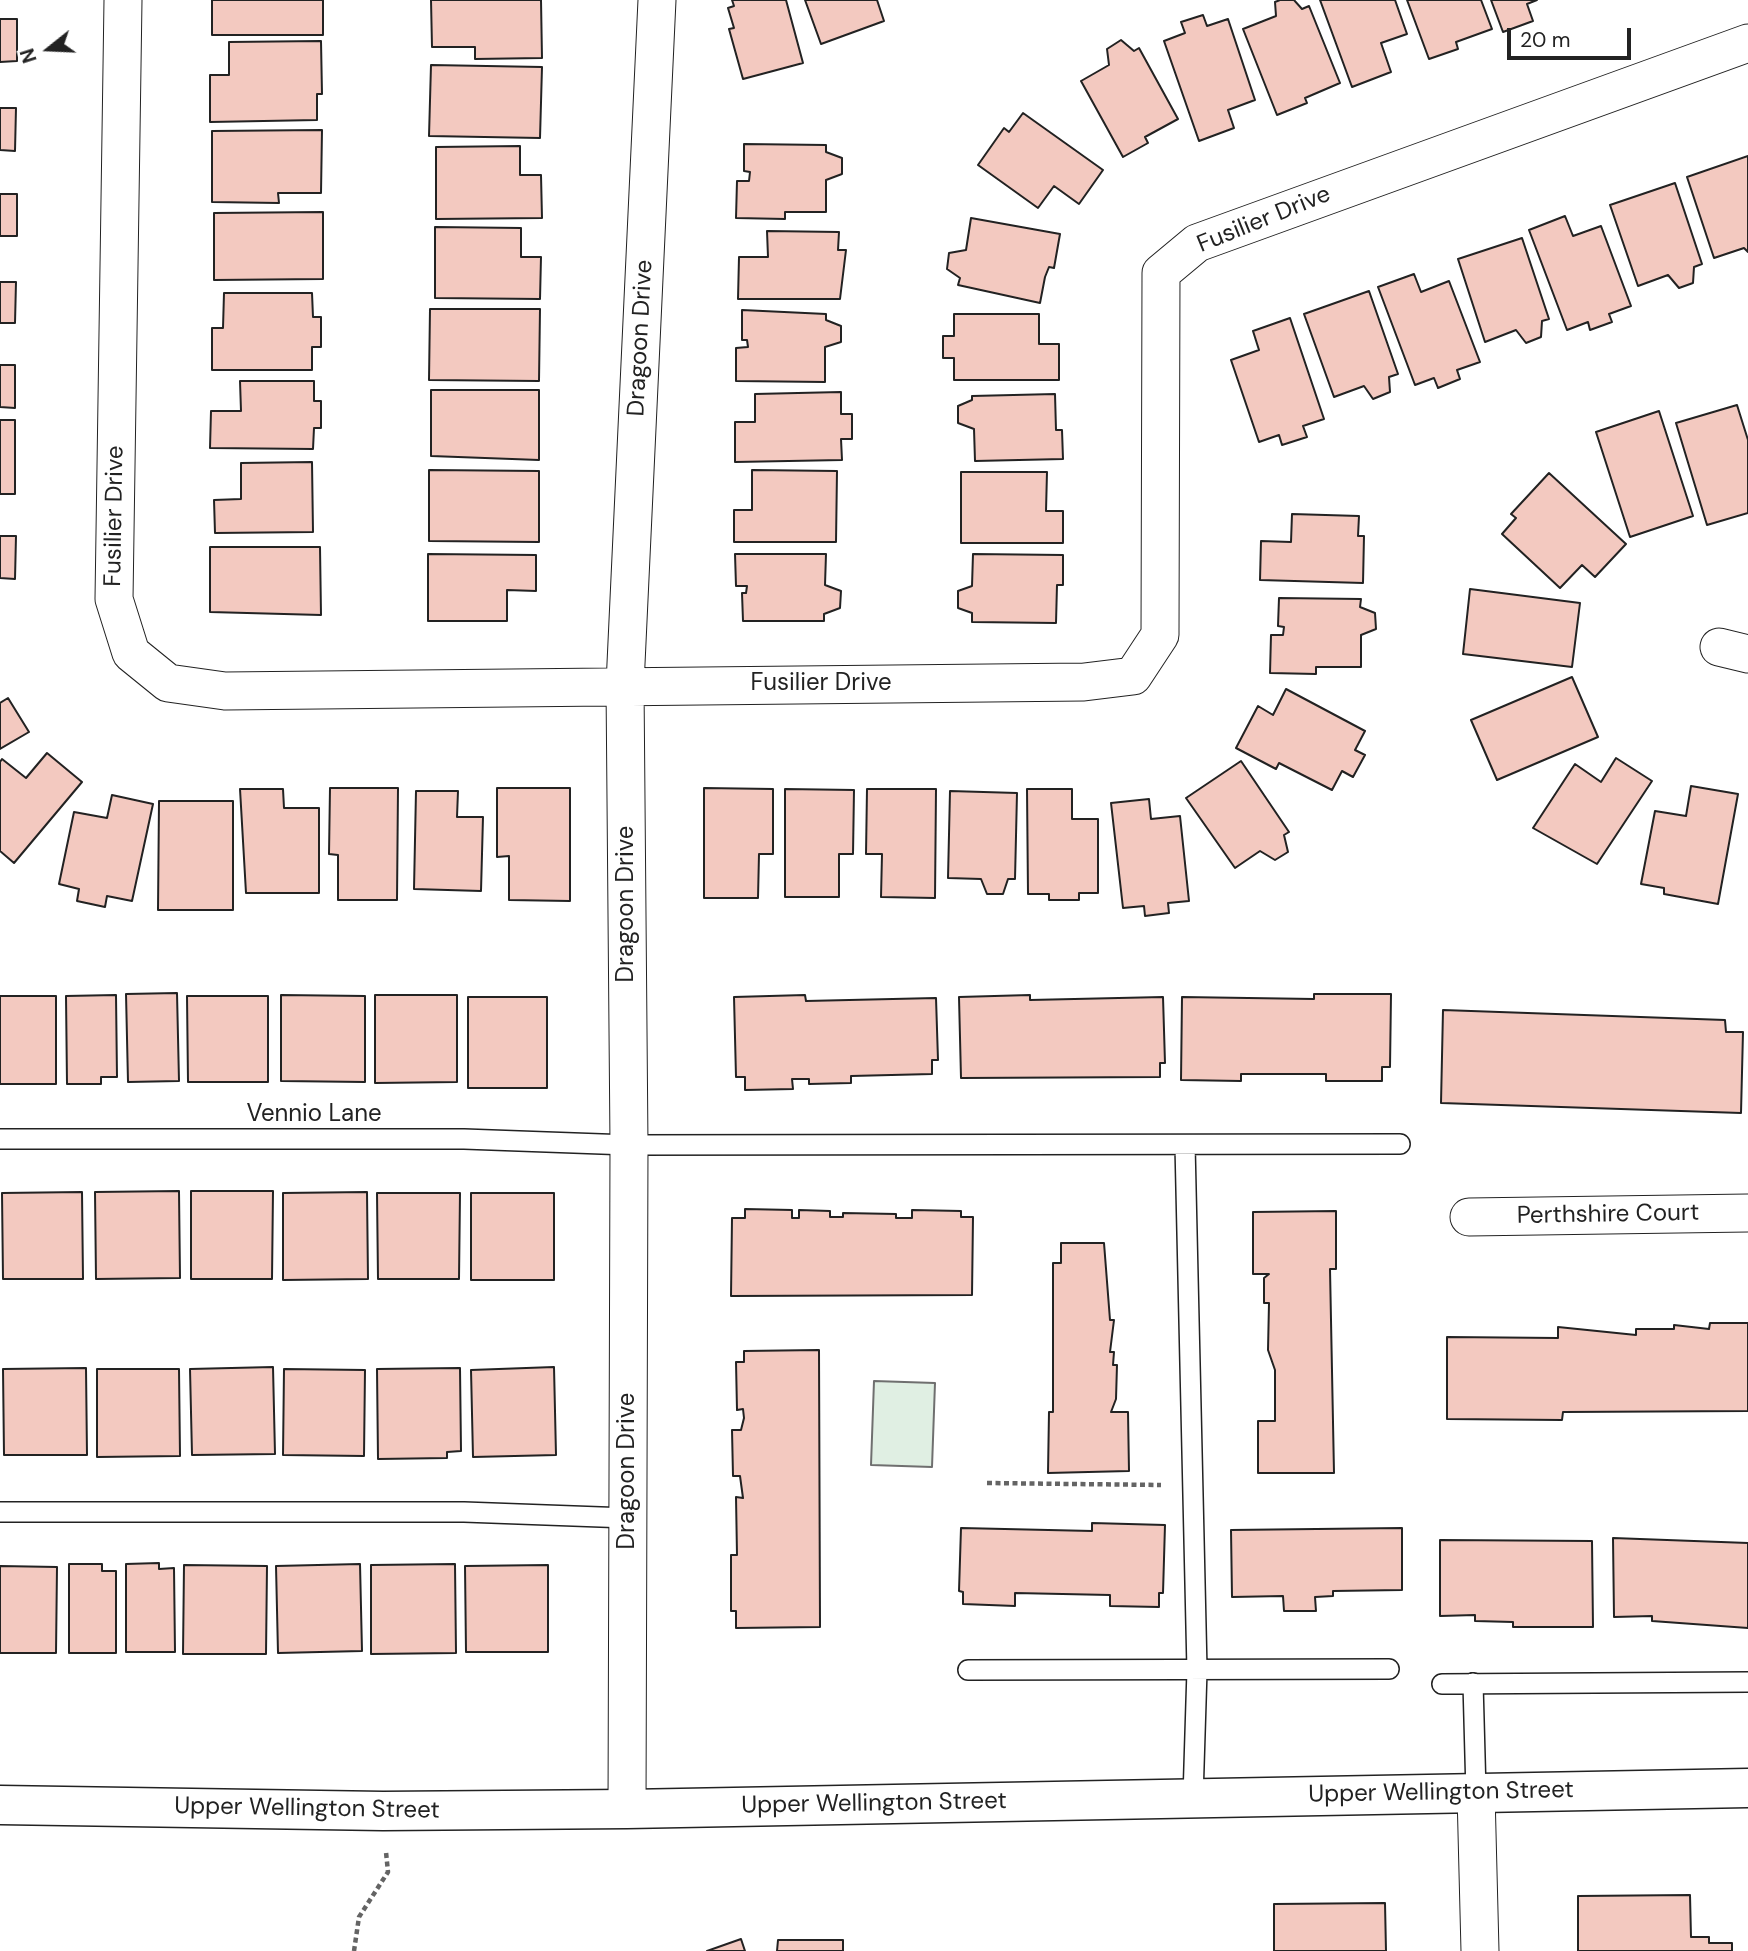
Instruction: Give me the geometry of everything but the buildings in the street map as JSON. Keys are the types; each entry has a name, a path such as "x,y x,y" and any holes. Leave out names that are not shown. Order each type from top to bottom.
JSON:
{"main road":[{"name":"Upper Wellington Street","path":"0,1805 383,1811 626,1809 1748,1788"}],"street":[{"name":"Fusilier Drive","path":"123,0 114,599 131,653 168,682 225,691 1084,682 1133,676 1160,635 1161,273 1197,243 1748,43"},
{"name":"Dragoon Drive","path":"626,1809 629,1145 625,685 657,0"},
{"name":"Perthshire Court","path":"1469,1217 1748,1213"},
{"path":"1476,1793 1480,1951"}],"lane":[{"name":"Vennio Lane","path":"0,1139 464,1139 629,1145 1400,1144"},
{"path":"1185,1145 1197,1670 1193,1798"},
{"path":"0,1512 464,1512 628,1518"},
{"path":"968,1670 1389,1670"},
{"path":"1442,1684 1748,1682"},
{"path":"1473,1683 1476,1793"}],"path":[{"path":"987,1483 1192,1485"},
{"path":"354,1951 359,1917 388,1872 383,1811"}],"green space":[{"path":"874,1381 935,1383 932,1467 871,1465"}]}
